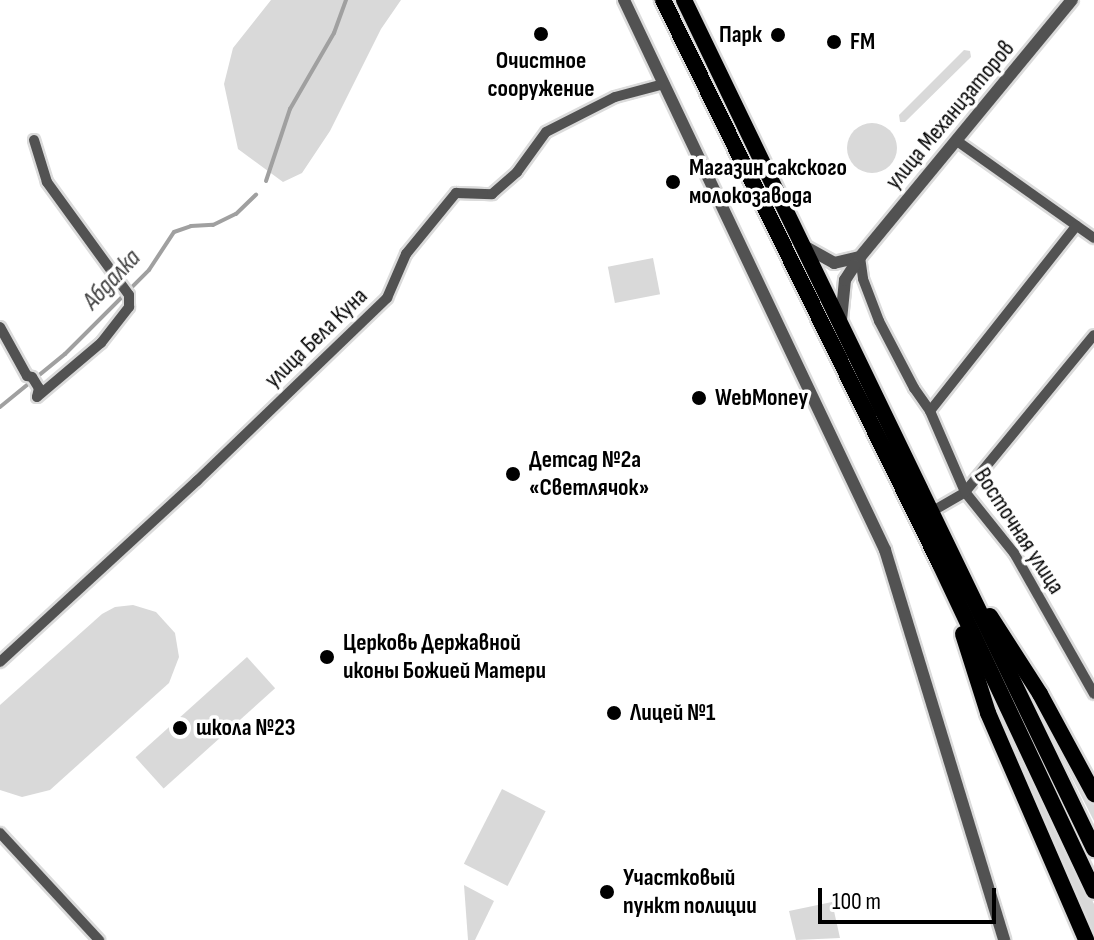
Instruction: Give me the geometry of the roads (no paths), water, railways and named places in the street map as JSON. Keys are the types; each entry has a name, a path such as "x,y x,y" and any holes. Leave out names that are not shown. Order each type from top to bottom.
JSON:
{"main road":[{"path":"663,0 940,564 1094,891"},
{"path":"684,0 1094,849"},
{"path":"940,564 988,713 1086,940"},
{"path":"964,578 1040,694 1094,794"}],"street":[{"path":"624,0 885,550 1004,940"},
{"name":"улица Механизаторов","path":"842,329 842,291 860,257 1072,0"},
{"name":"улица Бела Куна","path":"0,662 197,481 387,298 406,254 456,193 492,194 517,172 546,132 615,97 664,84"},
{"path":"0,327 39,388 37,397 101,343 129,307 127,293 47,182 34,140"},
{"path":"957,141 1094,238"},
{"path":"930,411 1076,226"},
{"path":"802,245 834,263 860,257"},
{"name":"Восточная улица","path":"860,257 863,279 879,321 914,388 930,411 965,492 1014,553 1094,694"},
{"path":"931,512 965,492 1094,335"},
{"path":"0,833 99,940"}],"waterway":[{"name":"Абдалка","path":"266,181 290,109 334,33 346,0"},
{"name":"Абдалка","path":"0,407 65,354 149,270 174,232 191,226 213,225 236,214 256,195"}],"place":[{"name":"Очистное сооружение","path":"541,34"},
{"name":"Парк","path":"778,35"},
{"name":"FM","path":"834,42"},
{"name":"Магазин сакского молокозавода","path":"673,182"},
{"name":"WebMoney","path":"699,398"},
{"name":"Детсад №2а «Светлячок»","path":"513,474"},
{"name":"Церковь Державной иконы Божией Матери","path":"327,657"},
{"name":"Лицей №1","path":"614,713"},
{"name":"школа №23","path":"180,728"},
{"name":"Участковый пункт полиции","path":"607,892"}]}
